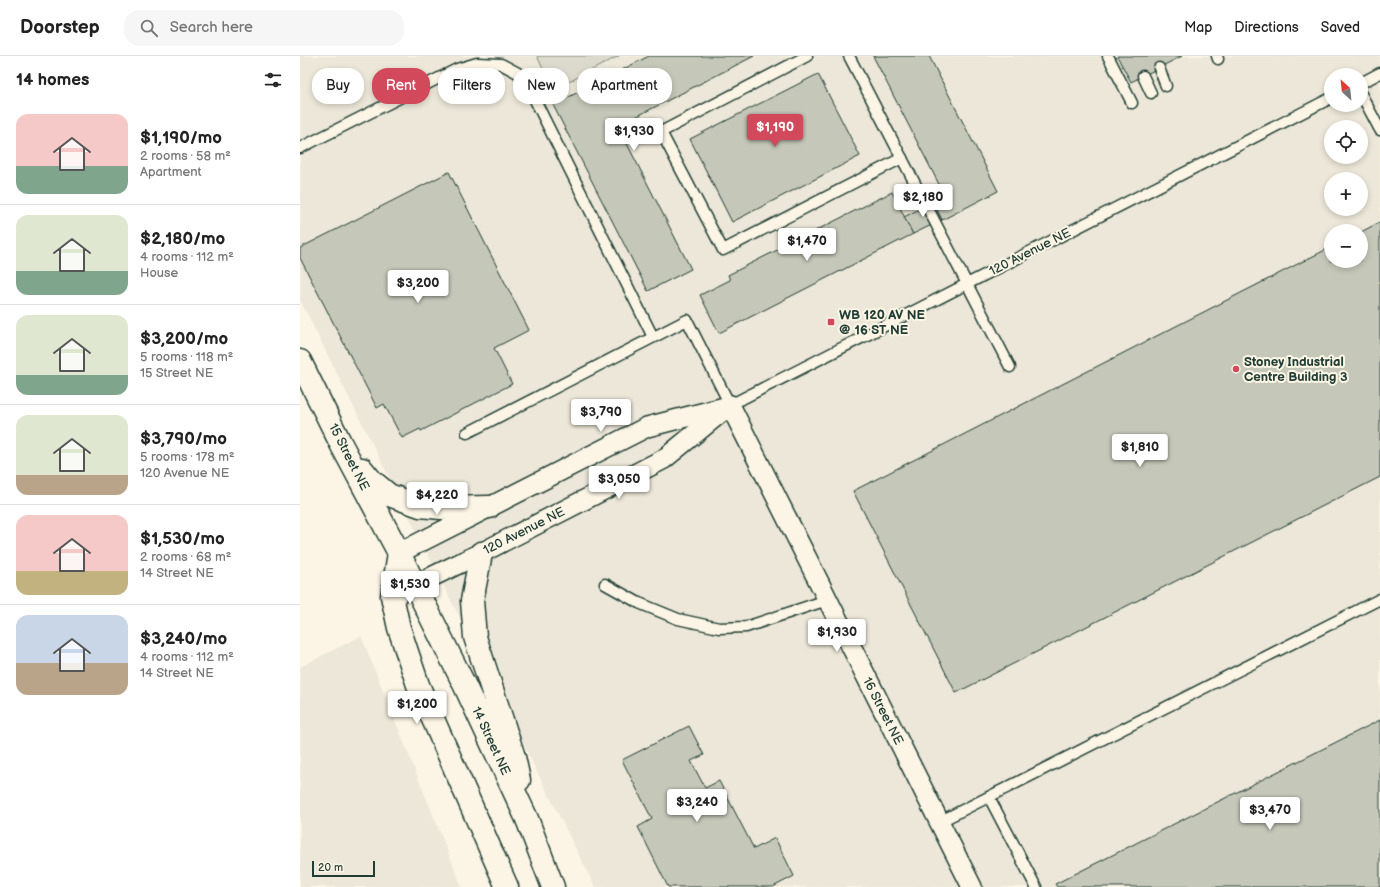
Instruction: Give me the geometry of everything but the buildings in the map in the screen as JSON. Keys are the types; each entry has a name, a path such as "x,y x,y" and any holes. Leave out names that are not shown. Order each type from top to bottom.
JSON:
{"street":[{"name":"15 Street NE","path":"300,361 341,444 400,553"},
{"name":"120 Avenue NE","path":"400,553 647,427 730,405"},
{"name":"120 Avenue NE","path":"392,596 481,553 664,459 730,405"},
{"name":"16 Street NE","path":"730,405 972,887"},
{"path":"341,444 372,481 389,495 420,506 441,508 489,507"},
{"path":"400,553 392,596 399,628 418,686 507,887"},
{"name":"14 Street NE","path":"400,553 464,684 527,819 553,887"},
{"path":"481,553 472,601 475,636 514,757 527,819"}],"lane":[{"path":"807,56 661,132 723,250 902,158"},
{"path":"849,56 1010,367"},
{"path":"1108,56 1132,103"},
{"path":"300,148 457,69 477,63 501,64 518,73 531,92 653,337"},
{"path":"1159,68 1166,86"},
{"path":"1368,79 1380,73"},
{"path":"1143,76 1150,93"},
{"name":"120 Avenue NE","path":"730,405 1324,102"},
{"path":"1368,107 1380,130"},
{"path":"467,433 687,320 730,405"},
{"path":"605,584 639,603 678,619 719,628 746,627 828,600"},
{"path":"939,822 1380,599"},
{"path":"989,798 1036,887"}],"shaded area":[{"path":"300,56 1380,56 1380,887 595,887 300,300"},
{"path":"537,56 619,56 596,68 577,68 577,78 569,82 569,68 543,68"},
{"path":"361,636 462,887 300,887 300,667"}],"place":[{"name":"WB 120 AV NE @ 16 ST NE","path":"831,322"},
{"name":"Stoney Industrial Centre Building 3","path":"1236,369"}]}
